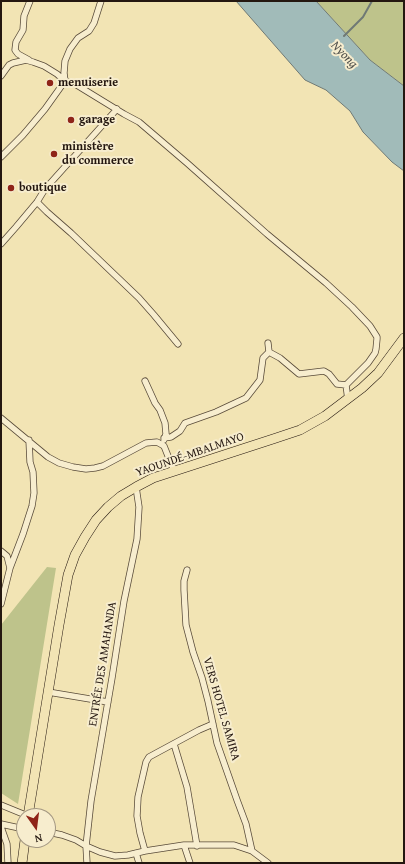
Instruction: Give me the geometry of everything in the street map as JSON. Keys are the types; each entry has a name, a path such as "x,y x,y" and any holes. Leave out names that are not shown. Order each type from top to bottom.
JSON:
{"highway":[{"name":"YAOUNDÉ-MBALMAYO","path":"29,808 68,575 75,555 100,515 120,496 153,478 300,430 325,416 348,400 378,373 404,338"},
{"path":"22,863 24,848"}],"street":[{"path":"30,1 24,16 23,30 16,42 15,50 18,54 75,84 138,122 342,297 370,326 377,337 375,353 368,363 346,386 345,389 348,400"},
{"path":"1,157 23,135 45,109 65,80 65,61 70,49 78,38 89,31 102,1"},
{"path":"2,76 13,62 26,60 33,62"},
{"path":"1,68 2,76"},
{"path":"1,244 37,202 45,189 117,109"},
{"path":"37,202 139,298 178,344"},
{"path":"268,343 269,352"},
{"path":"269,352 280,358 300,374 324,371 329,374 337,384 346,386"},
{"path":"164,438 171,437 180,431 185,424 246,398 260,380 263,358 269,352"},
{"path":"145,381 166,423 164,446 174,471"},
{"path":"1,418 48,457 59,463 73,467 86,469 103,466 146,443 157,442 164,446"},
{"path":"1,604 10,568 24,534 32,506 34,493 29,440"},
{"name":"ENTRÉE DES AMAHANDA","path":"87,863 86,846 91,801 124,601 137,539 139,507 136,487"},
{"path":"1,551 7,556 10,568"},
{"name":"VERS HOTEL SAMIRA","path":"187,570 184,581 186,625 202,678 217,743 236,800 246,824 252,851"},
{"path":"48,692 108,702"},
{"path":"145,851 137,816 138,798 146,762 149,757 213,724"},
{"path":"174,744 187,787 198,846"},
{"path":"1,805 16,811"},
{"path":"1,824 16,827"},
{"path":"1,827 6,844 8,863"},
{"path":"56,834 76,840 100,852 115,856 184,845 234,845 252,851 268,863"},
{"path":"184,845 190,863"},
{"path":"136,853 139,863"}],"green space":[{"path":"316,1 404,1 404,86 370,60"},
{"path":"47,567 56,568 18,804 1,793 1,625"}],"water":[{"name":"Nyong","path":"236,1 316,1 370,60 404,86 404,171 392,162 363,132 350,111 326,90 305,80"}],"waterway":[{"name":"Nyong","path":"344,36 363,17 372,1"}],"place":[{"name":"menuiserie","path":"50,83"},
{"name":"garage","path":"71,120"},
{"name":"ministère du commerce","path":"54,154"},
{"name":"boutique","path":"11,188"}]}
